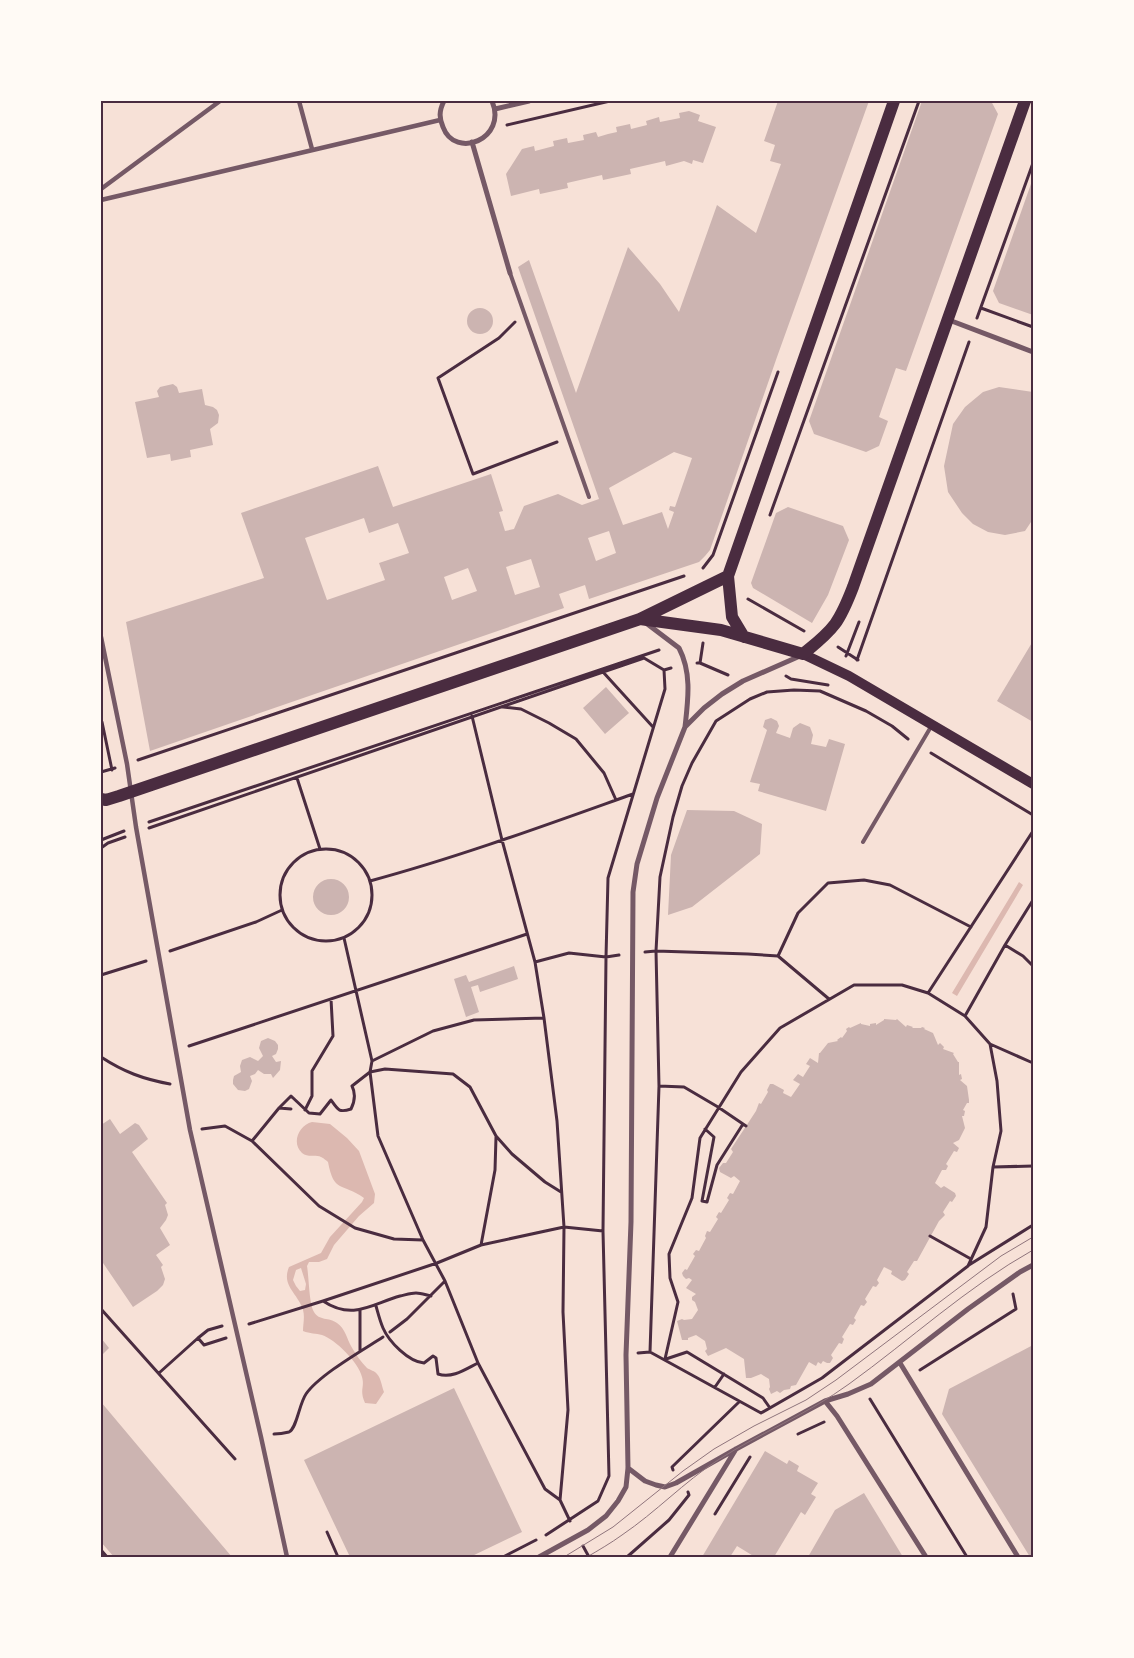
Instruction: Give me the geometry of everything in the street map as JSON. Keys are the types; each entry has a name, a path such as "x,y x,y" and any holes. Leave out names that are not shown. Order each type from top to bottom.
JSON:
{"main road":[{"path":"744,636 732,617 725,582 894,101"},
{"path":"803,654 824,637 836,623 853,587 1025,101"},
{"path":"103,801 640,619 725,582"},
{"path":"640,619 721,630 803,654 849,676 1033,784"}],"street":[{"path":"101,189 220,101"},
{"path":"299,101 312,149"},
{"path":"444,101 440,109 440,120 444,132 454,140 466,144 479,141 489,134 495,122 495,109 492,101"},
{"path":"495,109 529,101"},
{"path":"101,200 440,120"},
{"path":"472,142 510,273"},
{"path":"947,319 1033,352"},
{"path":"539,1557 588,1530 606,1516 626,1487 628,1468 626,1355 631,1222 633,892 637,864 657,798 685,727 689,689 686,665 679,648 640,619"},
{"path":"101,637 127,764 136,829 190,1130 287,1557"},
{"path":"685,727 704,708 743,681 803,654"},
{"path":"628,1468 645,1481 665,1487 676,1483 736,1448 825,1401 871,1384 968,1309 1033,1265"},
{"path":"900,1363 1018,1557"},
{"path":"825,1401 837,1416 926,1557"},
{"path":"670,1557 736,1448"}],"lane":[{"path":"510,273 589,497"},
{"path":"863,842 932,724"}],"path":[{"path":"501,127 610,101"},
{"path":"768,521 918,101"},
{"path":"857,660 1033,163"},
{"path":"981,308 1033,327"},
{"path":"524,313 499,338 438,378 473,474 568,438"},
{"path":"701,570 725,582 808,633 824,637 865,664"},
{"path":"101,772 691,573"},
{"path":"101,848 136,829 645,653 679,648"},
{"path":"101,840 297,778 644,658 664,670 700,663 743,681 750,699"},
{"path":"503,1557 543,1537 598,1502 609,1476 603,1231 608,878 665,690 664,670"},
{"path":"603,672 653,727"},
{"path":"1033,815 901,735 892,726 866,711 820,691 767,692 750,699 716,721 692,763 682,786 660,877 656,951 659,1086 650,1352 761,1413 822,1378 968,1266 1033,1226"},
{"path":"502,706 521,710 549,722 576,739 604,774 616,800"},
{"path":"344,938 372,1061 370,1072 378,1136 423,1240 445,1281 478,1363 544,1489 560,1500 568,1410 563,1312 564,1227 557,1121 535,962 502,840 472,716"},
{"path":"297,778 320,849"},
{"path":"370,881 502,840 633,794"},
{"path":"928,992 1033,831"},
{"path":"320,849 345,853 356,860 365,869 370,881 372,894 370,908 365,920 356,931 344,938 325,941 307,937 296,930 282,910 280,894 283,878 292,864 305,854 320,849"},
{"path":"778,956 798,913 828,883 864,880 890,885 970,927"},
{"path":"965,1016 1005,944 1033,900"},
{"path":"101,975 256,922 282,910"},
{"path":"176,1050 527,934"},
{"path":"1005,944 1023,956 1033,966"},
{"path":"535,962 569,952 606,957 656,951 778,956 829,999"},
{"path":"665,1359 678,1302 670,1278 669,1254 692,1198 700,1138 741,1072 780,1028 854,985 902,985 928,992 965,1016 990,1044 1033,1063"},
{"path":"305,1110 312,1096 312,1071 333,1036 331,999"},
{"path":"372,1061 433,1031 474,1020 544,1018"},
{"path":"968,1266 986,1227 993,1167 1001,1131 997,1081 990,1044"},
{"path":"101,1057 118,1068 146,1080 173,1085 182,1083"},
{"path":"252,1141 291,1096 309,1113 320,1114 331,1100 338,1110 343,1111 351,1108 354,1103 355,1092 351,1087 370,1072 385,1069 453,1074 470,1087 496,1136 512,1154 545,1182 562,1192"},
{"path":"659,1086 684,1088 718,1107 744,1125 716,1165 707,1202 702,1201 714,1137 705,1130"},
{"path":"279,1108 291,1109"},
{"path":"190,1130 225,1126 252,1141 319,1206 355,1228 394,1239 423,1240"},
{"path":"480,1245 495,1170 496,1136"},
{"path":"993,1167 1033,1166"},
{"path":"159,1373 208,1330 235,1326 323,1301 437,1263 480,1245 564,1227 603,1231"},
{"path":"930,1236 971,1259"},
{"path":"390,1332 408,1319 445,1281"},
{"path":"323,1301 342,1309 360,1310 415,1293 431,1296"},
{"path":"376,1306 383,1329 391,1340 408,1356 420,1363 424,1363 433,1356 436,1358 438,1374 445,1377 478,1363"},
{"path":"101,1309 235,1458"},
{"path":"359,1352 360,1310"},
{"path":"198,1338 204,1345 237,1334"},
{"path":"261,1437 290,1431 296,1426 299,1409 306,1394 322,1379 383,1337"},
{"path":"665,1359 687,1352 763,1398 770,1408"},
{"path":"715,1388 724,1374"},
{"path":"870,1399 967,1557"},
{"path":"627,1557 669,1520"},
{"path":"327,1532 338,1557"},
{"path":"101,1550 107,1557"}],"shaded area":[{"path":"1019,882 1023,885 957,996 952,993"},
{"path":"312,1122 330,1124 347,1138 359,1151 375,1194 374,1203 359,1216 334,1245 327,1259 319,1262 309,1262 307,1266 310,1297 314,1312 319,1317 334,1321 340,1325 360,1360 380,1378 384,1392 376,1404 365,1403 362,1395 363,1380 360,1371 346,1352 327,1337 303,1331 303,1310 287,1279 289,1267 321,1253 330,1237 364,1198 336,1183 330,1172 328,1162 322,1157 309,1156 302,1153 297,1140 300,1130","holes":["301,1268 306,1284 305,1290 300,1291 296,1286 293,1280 296,1270"]}],"building":[{"path":"778,101 869,101 710,550 699,562 589,599 585,585 559,594 564,608 150,751 126,622 264,578 241,513 378,466 393,507 491,474 503,511 499,512 505,531 514,529 524,506 558,494 582,505 599,499 518,267 529,260 576,393 628,247 660,284 679,312 717,205 756,233 781,164 770,161 775,145 764,141","holes":["674,452 692,458 675,507 670,506 669,510 674,512 668,529 662,512 623,525 609,488","364,518 369,533 398,523 409,553 379,563 385,580 327,600 305,538","609,531 616,553 596,561 588,538","531,559 540,587 515,595 506,567","468,568 477,591 452,600 444,577"]},
{"path":"922,101 991,101 998,114 906,371 896,368 879,417 888,421 879,446 866,452 814,434 809,421"},
{"path":"689,111 700,115 698,121 716,127 703,163 693,160 692,164 684,161 666,166 665,161 630,169 631,174 603,180 602,175 567,183 568,188 540,194 539,189 511,196 506,174 522,149 534,146 535,151 554,146 553,141 567,138 568,143 584,140 583,135 596,132 598,137 617,132 616,127 630,124 631,129 647,125 646,121 659,117 660,122 680,118 679,113"},
{"path":"1032,181 1033,315 999,303 993,291"},
{"path":"480,308 489,312 493,321 489,330 480,334 471,330 467,321 471,312"},
{"path":"173,384 177,387 179,393 202,389 205,405 217,410 219,415 218,423 210,429 213,445 190,450 191,457 171,461 170,454 147,458 135,402 159,397 157,391 160,387"},
{"path":"999,387 1033,392 1033,519 1025,531 1005,535 988,532 973,524 962,513 948,492 944,466 953,424 965,407 983,392"},
{"path":"788,507 843,526 849,540 828,595 812,623 753,588 751,583 776,513"},
{"path":"1033,641 1033,722 997,701"},
{"path":"606,687 629,713 605,734 583,708"},
{"path":"771,718 777,721 779,726 776,733 790,738 793,728 800,723 810,727 813,735 811,744 826,747 829,739 845,744 826,811 758,791 760,784 750,782 767,730 763,727 765,720"},
{"path":"687,810 734,811 762,824 760,854 692,907 668,915 671,855"},
{"path":"331,879 338,880 344,884 348,890 348,904 344,910 338,914 331,915 324,914 318,910 314,904 313,897 314,890 318,884 324,880"},
{"path":"514,966 518,979 480,992 478,985 471,987 479,1012 466,1017 454,979 466,975 469,982"},
{"path":"884,1019 897,1019 906,1027 907,1025 912,1028 925,1028 933,1033 938,1045 940,1043 944,1047 943,1049 954,1053 959,1062 959,1075 961,1074 962,1079 960,1080 967,1086 969,1100 969,1103 967,1103 963,1110 965,1111 964,1116 962,1116 965,1128 959,1140 953,1143 959,1148 957,1152 954,1151 946,1164 948,1166 946,1170 942,1170 935,1183 941,1188 944,1186 955,1193 956,1196 952,1202 950,1201 943,1212 945,1215 939,1221 917,1261 914,1261 907,1272 909,1274 905,1280 902,1281 891,1274 892,1271 884,1267 877,1280 879,1283 876,1287 873,1286 865,1299 867,1302 864,1306 861,1305 854,1318 856,1320 853,1325 850,1324 842,1337 844,1339 842,1344 839,1343 831,1355 833,1358 830,1363 823,1361 821,1364 818,1362 816,1366 809,1362 796,1385 780,1393 777,1391 771,1394 769,1379 761,1374 746,1378 744,1359 726,1348 708,1356 705,1351 707,1349 705,1341 696,1335 688,1338 688,1340 682,1340 677,1321 692,1319 698,1310 695,1302 692,1300 692,1297 696,1294 686,1288 692,1280 686,1279 682,1273 685,1269 687,1270 695,1256 693,1254 696,1250 699,1251 706,1238 707,1231 710,1232 718,1219 716,1217 719,1212 721,1213 729,1200 727,1198 730,1193 733,1194 740,1181 734,1176 731,1178 720,1172 719,1168 723,1163 726,1163 733,1152 731,1149 756,1111 759,1103 761,1104 770,1084 784,1090 783,1093 791,1097 800,1084 793,1080 798,1074 803,1077 810,1066 806,1064 810,1058 818,1063 819,1053 828,1043 842,1038 849,1027 861,1023 870,1026 870,1024 876,1023 876,1025"},
{"path":"268,1038 275,1041 278,1045 276,1054 272,1056 276,1062 281,1061 280,1070 273,1078 271,1074 264,1074 258,1070 250,1076 252,1081 249,1089 245,1091 238,1090 233,1084 233,1080 234,1076 241,1072 242,1060 250,1057 258,1061 263,1056 259,1048 261,1041"},
{"path":"110,1119 120,1134 135,1123 139,1125 148,1139 132,1152 167,1203 165,1205 168,1215 160,1228 170,1245 156,1255 163,1265 161,1267 165,1279 163,1285 157,1291 133,1307 101,1260 101,1125"},
{"path":"101,1338 109,1348 101,1356"},
{"path":"1033,1345 1033,1557 1030,1557 942,1414 949,1389"},
{"path":"454,1388 522,1532 470,1557 350,1557 304,1460"},
{"path":"101,1402 232,1557 114,1557 101,1542"},
{"path":"765,1451 787,1464 789,1460 799,1466 797,1471 818,1483 811,1494 816,1497 805,1515 801,1512 774,1557 755,1557 737,1546 730,1557 702,1557"},
{"path":"864,1493 903,1557 808,1557 835,1510"}],"tram line":[{"path":"564,1557 613,1527 683,1471 714,1449 806,1400 836,1380 1001,1256 1033,1237"},
{"path":"587,1557 614,1541 647,1517 693,1478 718,1460 817,1405 849,1384 985,1280 1033,1250"}]}
